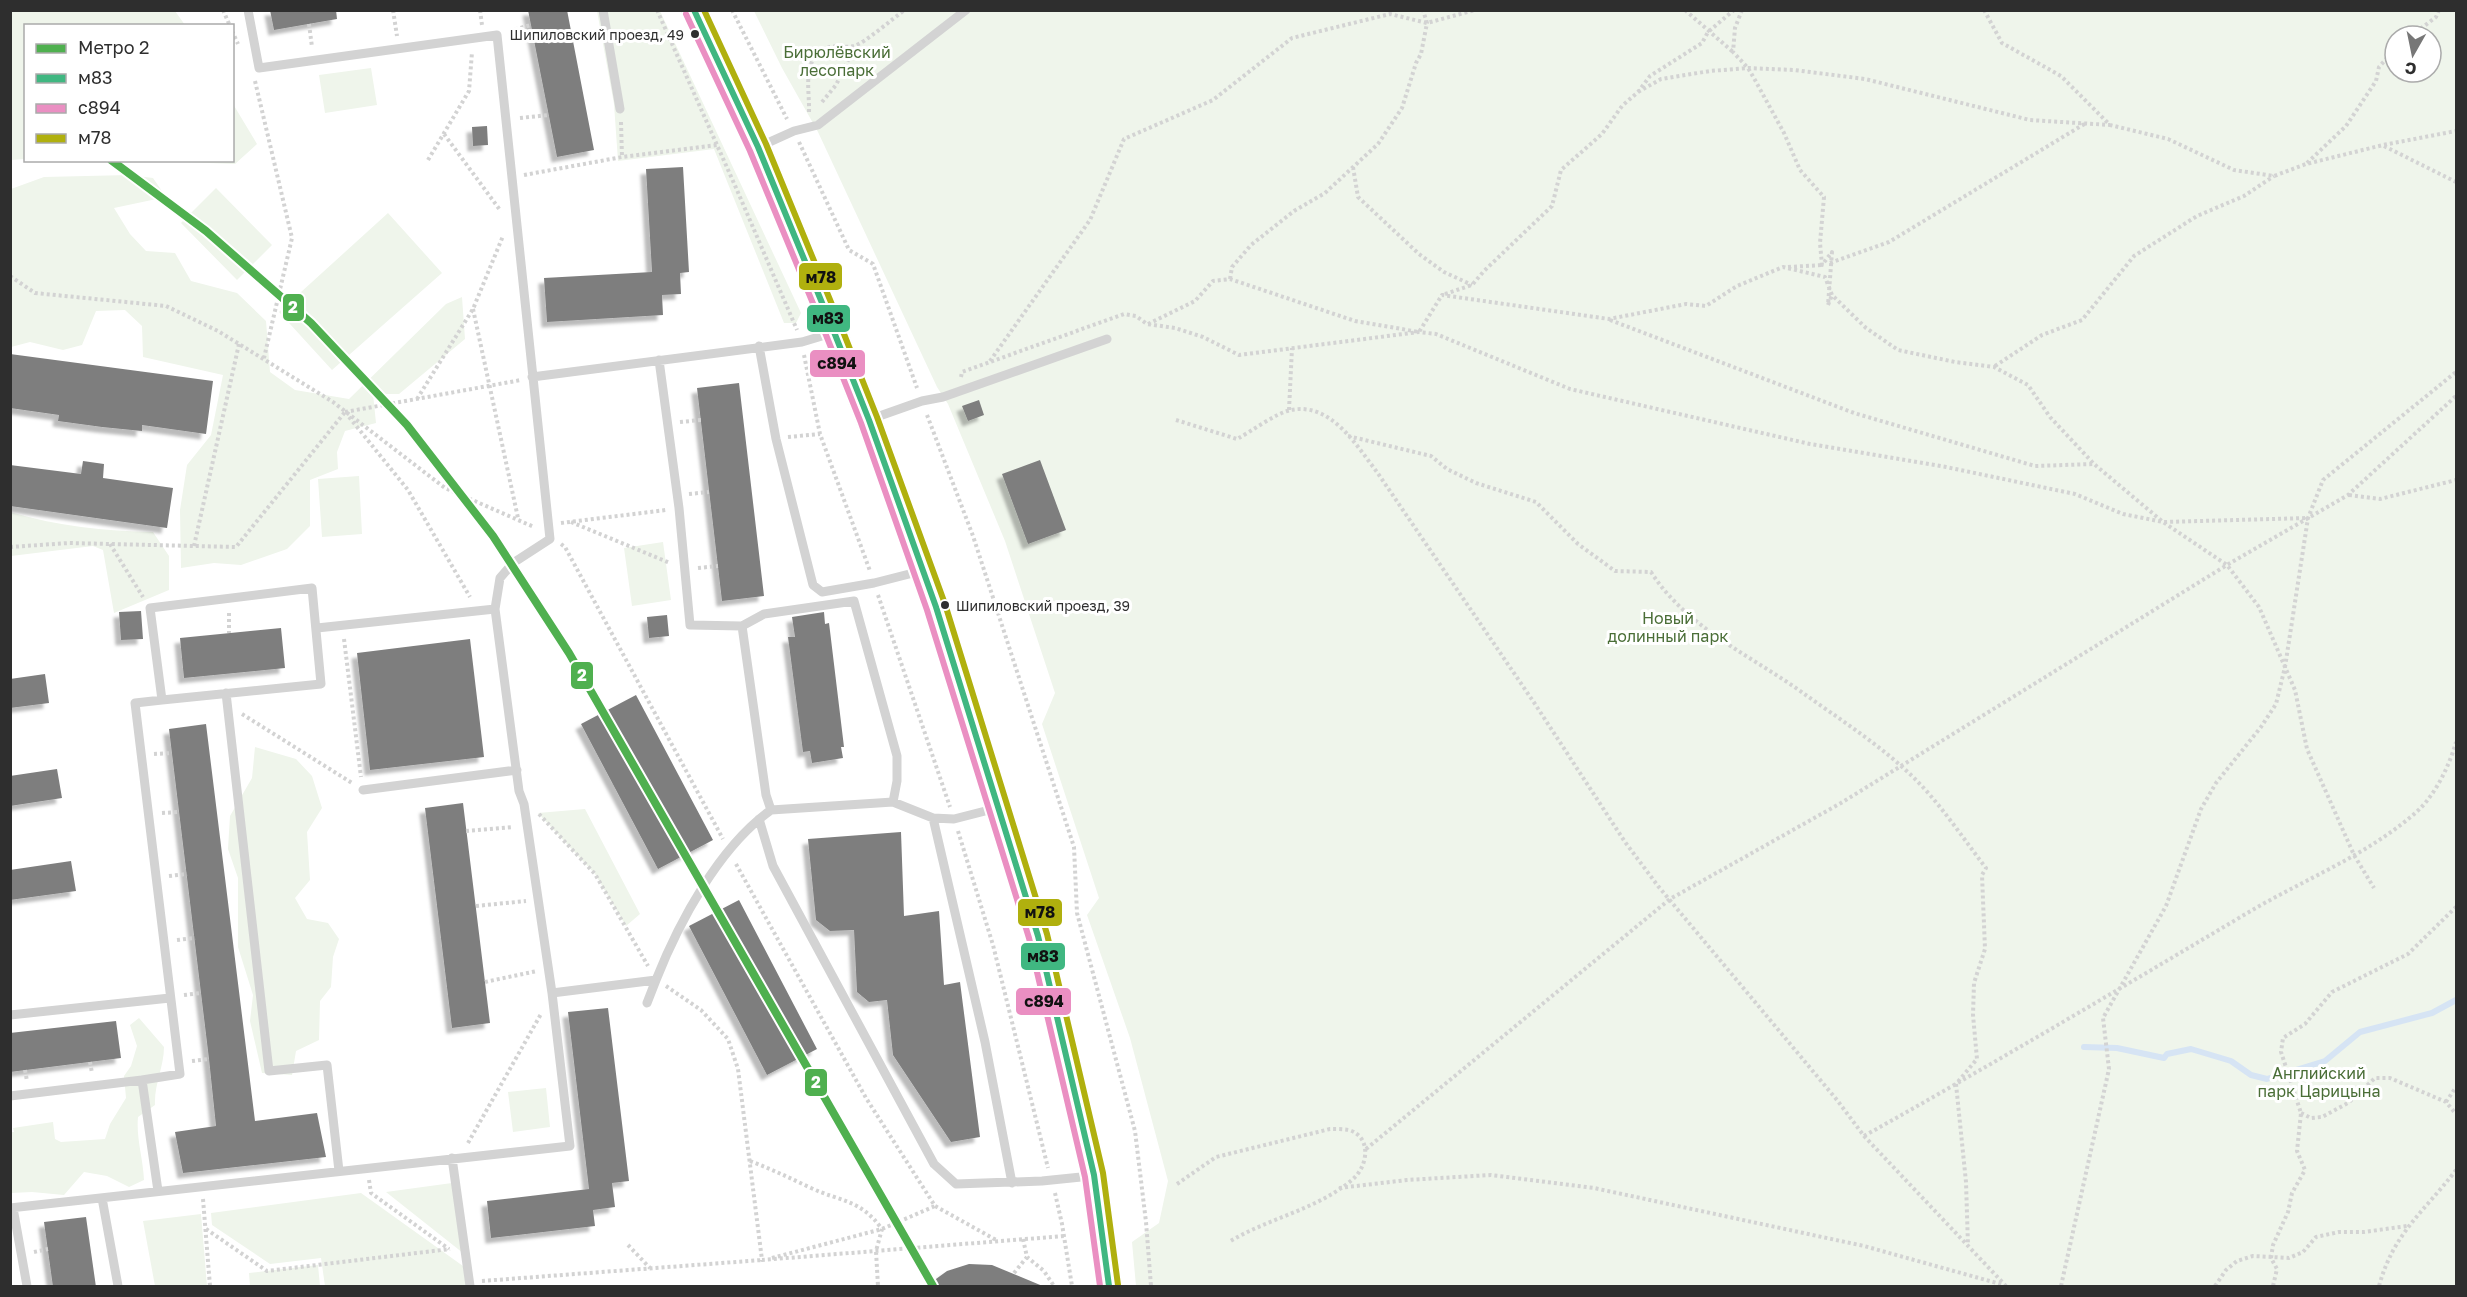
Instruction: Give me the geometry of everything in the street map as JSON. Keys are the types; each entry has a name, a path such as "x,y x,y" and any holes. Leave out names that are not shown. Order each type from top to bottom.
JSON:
{"main road":[{"path":"694,10 758,147 834,332 924,570 1000,807 1038,936 1094,1175 1109,1287"}],"lane":[{"path":"27,1287 12,1208 570,1146 549,969 517,770 495,609 500,578 513,563 550,539 497,35 258,68 248,10"},
{"path":"603,10 620,109"},
{"path":"758,147 794,131 818,125 966,10"},
{"path":"532,377 802,342 834,332"},
{"path":"869,420 922,401 943,397 1107,339"},
{"path":"759,346 776,439 813,585 822,592 874,583 924,570"},
{"path":"659,360 679,508 690,625 742,626 764,614 854,601 897,756 897,781 893,802"},
{"path":"10,1096 180,1074 135,704 321,684 312,588 150,608 162,700"},
{"path":"317,628 495,609"},
{"path":"742,626 766,795 771,810"},
{"path":"226,693 269,1071 327,1065 339,1171"},
{"path":"363,790 517,770"},
{"path":"647,1003 669,946 703,887 729,852 759,819 771,810 893,802 933,818 954,819 1000,807"},
{"path":"933,818 985,1042 1012,1183"},
{"path":"759,819 773,866 934,1164 956,1184 1052,1181 1094,1175"},
{"path":"552,993 656,980"},
{"path":"10,1015 170,998"},
{"path":"142,1080 158,1191"},
{"path":"456,1157 470,1284"},
{"path":"102,1198 118,1287"}],"path":[{"path":"223,10 229,24"},
{"path":"393,10 399,48"},
{"path":"657,10 802,342 820,434 874,583 954,819 993,945 1052,1181 1072,1287"},
{"path":"732,10 794,131 849,250 873,264 973,537 1074,848 1077,914 1135,1131 1151,1287"},
{"path":"794,131 836,85 855,46 905,10"},
{"path":"1230,279 1232,267 1251,245 1294,211 1325,194 1378,144 1402,108 1421,54 1427,23 1423,10"},
{"path":"989,361 1089,220 1124,139 1213,100 1292,38 1390,14 1427,23 1474,10"},
{"path":"1685,10 1748,68 1784,133 1800,170 1824,196 1820,243 1822,265"},
{"path":"1638,92 1650,76 1702,44 1708,32 1734,10"},
{"path":"1733,52 1735,28 1742,10"},
{"path":"1984,10 2002,43 2061,76 2110,125"},
{"path":"2427,24 2436,17 2439,10"},
{"path":"309,24 313,60"},
{"path":"497,35 531,25"},
{"path":"428,160 469,91 473,38"},
{"path":"810,112 807,86 811,63 818,53 831,47 855,46"},
{"path":"2306,164 2346,126 2376,81 2379,67 2383,62"},
{"path":"1419,332 1442,295 1472,285 1552,206 1561,170 1602,134 1622,106 1638,92 1661,79 1748,68 1865,79 2030,120 2110,125 2168,139 2234,170 2274,176"},
{"path":"257,85 292,238 264,358"},
{"path":"620,109 622,157"},
{"path":"506,120 549,115"},
{"path":"1609,319 1686,304 1706,306 1737,286 1783,267 1822,265 1888,242 2087,123"},
{"path":"1994,367 2042,335 2082,320 2134,256 2197,216 2244,196 2274,176 2306,164 2383,145 2457,131"},
{"path":"444,134 517,233"},
{"path":"512,177 622,157 717,145"},
{"path":"2383,145 2457,182"},
{"path":"1353,166 1358,197 1419,254 1444,272 1472,285"},
{"path":"417,399 474,309 509,222"},
{"path":"1822,265 1832,252 1828,305 1832,295"},
{"path":"1783,267 1825,277 1832,295 1866,328 1898,350 1955,362 1994,367 2028,385 2050,417 2094,464 2163,522 2227,565 2259,607 2295,690 2307,749 2354,855 2374,888"},
{"path":"10,276 35,293 166,306 264,358 333,402 445,488 549,530 571,522 679,508"},
{"path":"1147,324 1195,301 1213,281 1230,279 1355,321 1436,334 1570,388 1810,444 1946,467 2075,494 2123,514 2163,522 2308,518"},
{"path":"1442,295 1609,319 1854,413 2035,466 2094,464"},
{"path":"474,309 518,518"},
{"path":"958,386 962,372 1125,314 1136,316 1147,324 1175,328 1203,337 1239,355 1419,332"},
{"path":"194,546 239,344"},
{"path":"1289,410 1292,348"},
{"path":"2061,1287 2109,1069 2103,1018 2166,906 2200,809 2216,783 2261,728 2276,704 2285,667 2308,518 2323,480 2457,372"},
{"path":"10,547 69,543 236,547 345,412 532,377"},
{"path":"1366,1149 1670,899 1841,803 2227,565 2348,495 2457,396"},
{"path":"1176,420 1238,439 1289,410 1320,412 1330,418 1348,436 1377,472 1535,704 1625,842 1864,1136 2005,1286"},
{"path":"345,412 408,490 478,611"},
{"path":"776,439 820,434"},
{"path":"1348,436 1431,456 1447,470 1476,483 1536,502 1578,544 1615,570 1651,572 1665,594 1683,612 1786,681 1901,766 1950,820 1986,868 1982,876 1985,949 1974,983 1977,1059 1956,1084 1966,1182 1968,1247"},
{"path":"2348,495 2380,499 2457,480"},
{"path":"571,522 686,570 718,566"},
{"path":"110,544 150,608"},
{"path":"565,547 729,852 866,1098 935,1206 998,1241"},
{"path":"229,599 229,633"},
{"path":"342,624 363,790"},
{"path":"228,707 363,790"},
{"path":"1864,1136 2268,901 2354,855 2415,815 2439,783 2457,742"},
{"path":"524,804 538,813 595,874 656,980 701,1010 728,1039 738,1069 762,1260"},
{"path":"466,831 526,826"},
{"path":"476,906 537,900"},
{"path":"2273,1287 2277,1269 2271,1258 2273,1245 2288,1212 2292,1193 2305,1170 2297,1151 2301,1113 2281,1052 2283,1038 2305,1024 2332,992 2408,954 2457,907"},
{"path":"485,982 549,969"},
{"path":"456,1157 552,993"},
{"path":"2301,1113 2311,1118 2322,1117 2337,1110 2375,1078 2390,1078 2446,1102 2457,1114"},
{"path":"2446,1102 2457,1087"},
{"path":"1177,1184 1216,1157 1330,1129 1349,1130 1359,1136 1366,1149 1365,1162 1355,1178 1281,1219 1252,1228 1229,1242"},
{"path":"750,1161 813,1189 841,1197 871,1214 882,1229"},
{"path":"368,1167 371,1193 467,1262"},
{"path":"2379,1287 2385,1264 2407,1226 2457,1170"},
{"path":"1339,1188 1407,1180 1491,1175 1594,1188 1863,1246 2005,1286"},
{"path":"202,1186 210,1287"},
{"path":"762,1260 882,1229 935,1206"},
{"path":"2215,1287 2226,1270 2237,1261 2253,1256 2289,1258 2303,1252 2316,1237 2339,1232 2364,1232 2407,1226"},
{"path":"206,1229 267,1271 450,1249"},
{"path":"878,1287 876,1251 882,1229"},
{"path":"470,1284 1064,1236"},
{"path":"1023,1239 1028,1257 1044,1271 1054,1287"},
{"path":"628,1245 651,1269"},
{"path":"1014,1273 1028,1257"}],"green space":[{"path":"11,10 175,11 184,24 24,24 24,159 11,160"},
{"path":"597,11 660,11 801,313 796,323 784,323 714,149 618,161 614,104"},
{"name":"Новый долинный парк","path":"754,11 2456,11 2456,1286 1136,1286 1132,1242 1159,1223 1168,1181 1130,1038 1087,915 1099,898 1042,724 1055,693 1005,541 948,404 937,387 818,132 782,68"},
{"path":"371,68 377,105 325,113 319,75"},
{"path":"234,106 257,144 235,164 183,162 234,162"},
{"path":"129,175 153,178 166,197 114,208 130,234 146,251 175,253 191,281 237,293 266,321 270,372 295,390 349,399 446,304 462,297 465,339 399,394 373,394 376,423 345,431 337,452 338,469 310,480 310,526 287,549 241,565 214,563 181,568 180,510 187,465 211,435 223,375 143,357 142,326 125,310 96,311 82,345 63,350 30,342 11,347 11,189 44,177"},
{"path":"216,188 272,245 237,280 181,223"},
{"path":"388,213 442,273 332,370 279,312"},
{"path":"359,476 362,534 322,537 318,479"},
{"path":"10,512 81,527 153,532 169,556 169,590 114,613 103,550 93,546 11,556"},
{"path":"663,542 671,600 632,606 624,548"},
{"path":"255,747 296,759 312,776 322,808 307,832 310,880 295,898 307,919 328,923 339,939 333,957 331,987 320,1001 319,1040 296,1051 292,1075 262,1073 250,1021 253,995 238,947 238,878 228,849 230,816 252,778"},
{"path":"585,809 640,914 626,926 595,874 538,813"},
{"path":"139,1018 164,1047 155,1105 138,1117 144,1180 129,1187 107,1176 84,1172 64,1195 11,1193 10,1132 14,1132 13,1128 53,1122 55,1139 61,1142 105,1139 110,1124 126,1098 124,1076 131,1066 137,1046 130,1025"},
{"path":"546,1088 550,1127 513,1132 508,1092"},
{"path":"452,1183 463,1253 386,1192"},
{"path":"361,1193 463,1266 466,1286 325,1286 321,1258 270,1264 212,1225 211,1213"},
{"path":"201,1214 207,1286 155,1286 143,1221"},
{"path":"318,1265 320,1286 250,1286 249,1273"}],"building":[{"path":"270,10 336,10 337,19 274,30"},
{"path":"528,10 567,10 594,150 557,157"},
{"path":"487,126 488,145 473,146 472,127"},
{"path":"683,167 689,272 680,273 681,294 662,295 663,315 547,322 544,278 652,272 646,169"},
{"path":"10,354 213,381 206,434 142,425 142,431 102,427 58,421 59,415 10,408"},
{"path":"739,383 764,596 722,601 697,388"},
{"path":"979,400 984,415 968,421 962,406"},
{"path":"1040,460 1066,530 1028,544 1002,474"},
{"path":"83,461 104,464 103,478 173,488 167,528 10,506 10,465 81,474"},
{"path":"141,611 143,639 121,640 119,612"},
{"path":"824,612 825,624 829,623 844,747 841,747 843,758 812,763 810,751 803,752 788,637 795,637 792,617"},
{"path":"667,615 669,636 649,638 647,617"},
{"path":"281,628 285,668 184,678 180,638"},
{"path":"470,639 484,757 370,770 357,653"},
{"path":"45,674 49,703 10,708 10,679"},
{"path":"636,695 713,840 658,869 581,724"},
{"path":"206,724 255,1121 317,1113 326,1157 183,1173 175,1132 216,1126 169,729"},
{"path":"57,769 62,798 10,806 10,776"},
{"path":"463,803 490,1023 452,1028 425,808"},
{"path":"901,832 904,916 939,911 944,985 960,982 980,1137 951,1142 893,1055 887,1000 869,1002 857,992 854,930 830,931 816,920 808,839"},
{"path":"71,861 76,891 10,900 10,870"},
{"path":"739,900 817,1049 767,1075 689,926"},
{"path":"608,1008 629,1181 612,1183 615,1207 593,1210 595,1226 491,1238 487,1201 589,1189 568,1012"},
{"path":"116,1021 121,1058 10,1072 10,1033"},
{"path":"86,1217 96,1287 53,1287 44,1222"},
{"path":"969,1264 992,1265 1045,1287 925,1287 947,1271"}],"waterway":[{"path":"2084,1047 2117,1048 2164,1058 2167,1054 2191,1049 2231,1061 2251,1075 2267,1079 2325,1061 2360,1032 2432,1013 2456,1000"}],"metro line":[{"name":"2","path":"114,162 206,231 311,323 407,425 493,536 569,653 933,1286"}],"transit line":[{"name":"м83","path":"694,10 758,147 834,332 869,420 936,607 1038,936 1094,1175 1109,1286"},
{"name":"м78","path":"704,10 766,144 842,329 877,417 945,604 1047,934 1103,1173 1118,1285"},
{"name":"с894","path":"686,14 750,151 826,335 861,423 927,610 1029,938 1085,1177 1100,1286"}],"place":[{"name":"Шипиловский проезд, 49","path":"695,34"},
{"name":"Шипиловский проезд, 39","path":"945,605"}],"park label":[{"name":"Бирюлёвский лесопарк","path":"837,61"},
{"name":"Английский парк Царицына","path":"2319,1082"}]}
